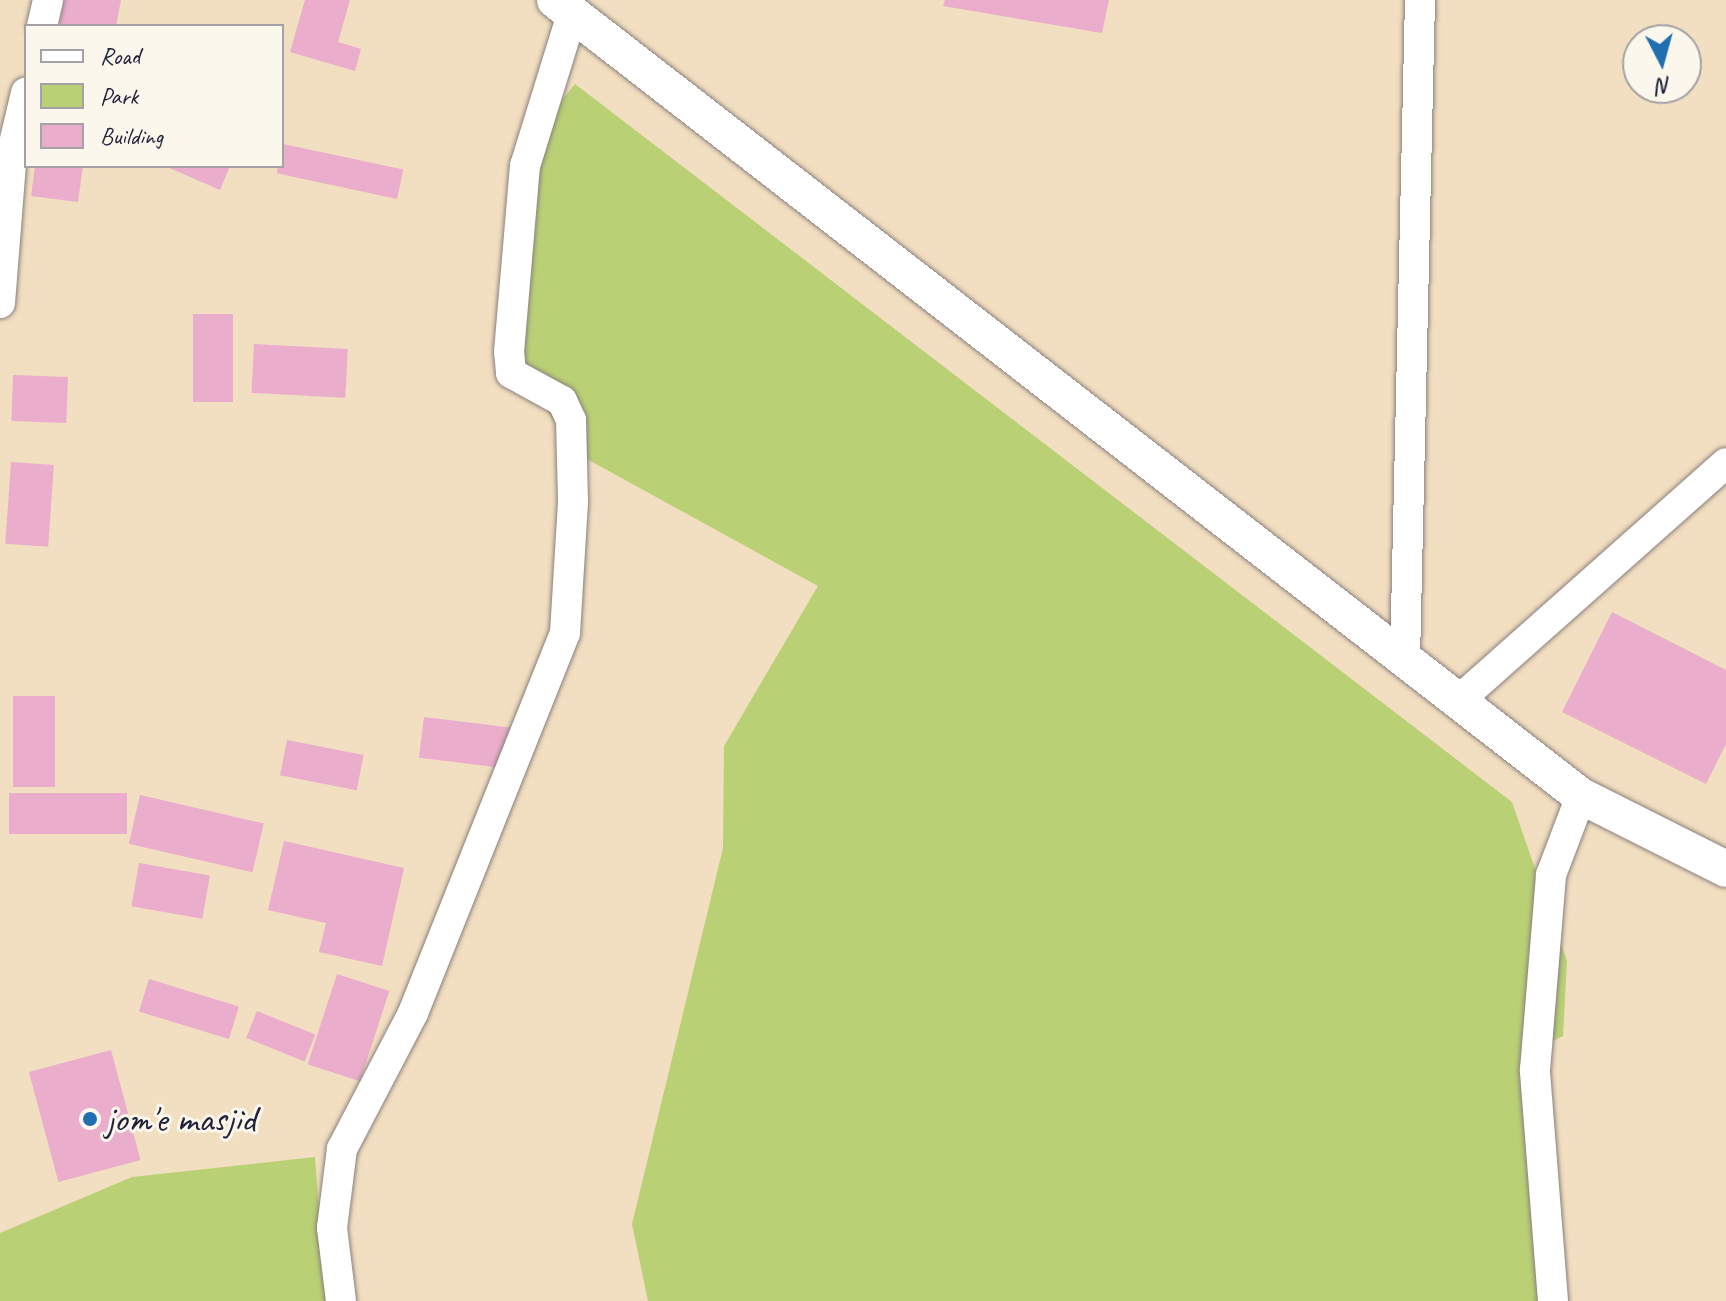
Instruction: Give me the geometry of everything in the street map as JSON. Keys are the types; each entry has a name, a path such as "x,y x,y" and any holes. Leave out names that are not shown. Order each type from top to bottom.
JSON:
{"street":[{"path":"42,24 48,0"},
{"path":"1405,660 1420,0"},
{"path":"341,1301 332,1228 342,1149 413,1013 565,633 573,501 571,420 562,401 511,373 509,352 525,166 564,7 1581,796 1726,869"},
{"path":"0,303 6,152 24,99"},
{"path":"1458,701 1726,463"},
{"path":"1553,1301 1535,1070 1551,875 1581,796"}],"green space":[{"path":"575,84 1512,802 1567,961 1563,1036 1536,1049 1548,1301 648,1301 632,1224 723,848 724,746 818,586 576,453 520,372 543,123"},
{"path":"315,1157 326,1301 0,1301 0,1233 132,1177"}],"building":[{"path":"64,0 121,0 116,24 59,24"},
{"path":"305,0 350,0 338,42 361,49 355,71 290,52"},
{"path":"945,0 1109,0 1102,33 943,6"},
{"path":"284,144 403,170 397,199 277,173 278,168 284,168"},
{"path":"35,168 83,168 78,202 31,196"},
{"path":"170,168 229,168 220,190"},
{"path":"193,314 233,314 233,402 193,402"},
{"path":"254,344 348,349 345,398 251,393"},
{"path":"13,375 68,377 66,423 11,421"},
{"path":"11,462 54,465 48,547 5,544"},
{"path":"1612,612 1726,670 1726,744 1706,784 1562,712"},
{"path":"13,696 55,696 55,787 13,787"},
{"path":"424,717 511,728 506,768 419,758"},
{"path":"287,740 364,755 357,790 280,775"},
{"path":"9,793 127,793 127,834 9,834"},
{"path":"140,795 264,824 252,872 129,844"},
{"path":"284,841 404,868 382,966 319,952 326,923 268,910"},
{"path":"139,863 210,876 202,919 131,906"},
{"path":"337,974 389,991 360,1081 308,1064"},
{"path":"149,979 239,1006 229,1039 139,1012"},
{"path":"257,1011 315,1035 305,1061 246,1038"},
{"path":"111,1050 141,1160 58,1182 29,1072"}],"place":[{"name":"jom'e masjid","path":"90,1119"}]}
